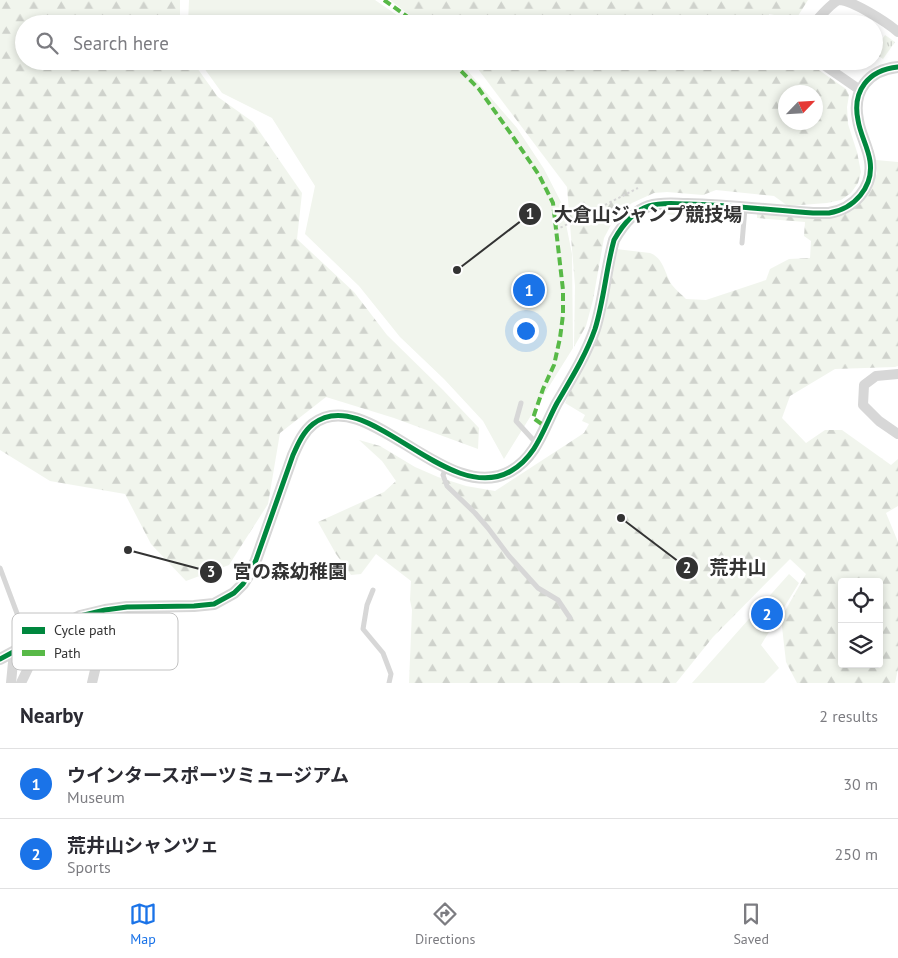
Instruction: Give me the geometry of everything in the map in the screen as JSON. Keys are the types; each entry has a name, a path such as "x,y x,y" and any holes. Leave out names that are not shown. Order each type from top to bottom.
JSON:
{"street":[{"path":"822,15 834,2 843,0 862,6 874,15"},
{"path":"883,21 898,32"},
{"path":"92,613 127,607 208,605 214,604 234,593 250,573 256,560 293,456 300,442 306,431 314,423 324,418 341,416 357,418 446,467 467,476 493,477 512,470 522,463 537,444 556,405 577,370 594,330 614,240 628,220 648,206 671,203 814,213 830,212 851,205 869,182 870,161 858,121 856,106 860,90 866,80 887,69 898,67"},
{"path":"831,70 860,90"},
{"path":"898,374 876,376 864,385 863,405 879,421 898,434"},
{"path":"0,659 12,653"},
{"path":"11,683 12,670"},
{"path":"21,683 27,670"},
{"path":"92,683 95,670"}],"lane":[{"path":"742,243 745,208"},
{"path":"521,403 516,421 537,444"},
{"path":"446,467 443,475 447,486 475,513 508,556 538,588 558,600 570,618"},
{"path":"0,568 17,613"},
{"path":"373,590 367,605 363,629 383,653 391,674 389,683"}],"path":[{"path":"556,230 638,188"}],"green space":[{"path":"0,0 180,0 180,15 15,15 15,70 198,70 218,97 253,122 302,193 297,239 354,292 387,335 479,428 478,449 394,418 326,397 280,433 268,504 229,565 186,581 151,544 125,494 50,481 0,450"},
{"path":"189,0 375,0 397,15 188,15"},
{"path":"390,0 808,0 799,15 409,15"},
{"path":"885,35 895,42 883,59 883,38"},
{"path":"205,70 467,70 517,128 544,169 562,204 572,254 573,348 504,459 483,421 444,379 400,337 359,286 305,234 315,186 272,118 222,93"},
{"path":"479,70 819,70 846,89 849,95 847,107 848,124 861,172 858,183 851,193 841,200 827,203 788,206 774,196 716,190 703,195 667,192 654,193 632,203 622,211 614,219 604,238 593,300 586,326 574,347 575,286 567,187"},
{"path":"876,160 898,162 898,366 835,369 790,396 782,418 806,443 825,430 842,430 891,465 898,459 898,506 886,513 898,542 898,669 895,683 797,683 786,662 781,618 806,574 790,559 713,637 676,683 409,683 412,610 410,600 411,581 376,554 361,574 351,575 336,554 318,522 384,492 396,481 382,461 359,440 380,446 415,467 438,477 466,486 495,491 584,433 589,424 582,421 585,415 565,403 597,333 616,249 655,255 672,285 686,299 706,300 766,280 770,269 789,259 810,258 811,241 804,236 805,222 757,218 757,213 817,218 872,187 877,173"},
{"path":"657,209 726,212 724,218 659,214"},
{"path":"789,574 799,583 761,645 779,668 764,683 692,683"}],"marked path":[{"path":"384,0 405,15"},
{"path":"460,70 479,89 511,134 539,175 553,203 563,290 563,315 554,365 533,418 546,427"}],"cycle path":[{"path":"92,613 127,607 214,604 234,593 243,584 256,560 293,455 301,438 313,424 334,415 357,419 382,430 434,461 461,473 486,478 511,471 520,465 534,449 587,348 598,318 614,240 628,220 643,208 664,204 719,205 813,213 829,213 847,207 860,195 869,180 870,161 858,120 857,110 860,91 864,84 878,72 898,67"},
{"path":"0,659 12,653"}],"place":[{"name":"大倉山ジャンプ競技場","path":"457,270"},
{"name":"ウインタースポーツミュージアム","path":"529,290"},
{"name":"荒井山","path":"621,518"},
{"name":"宮の森幼稚園","path":"128,550"},
{"name":"荒井山シャンツェ","path":"767,614"}]}
